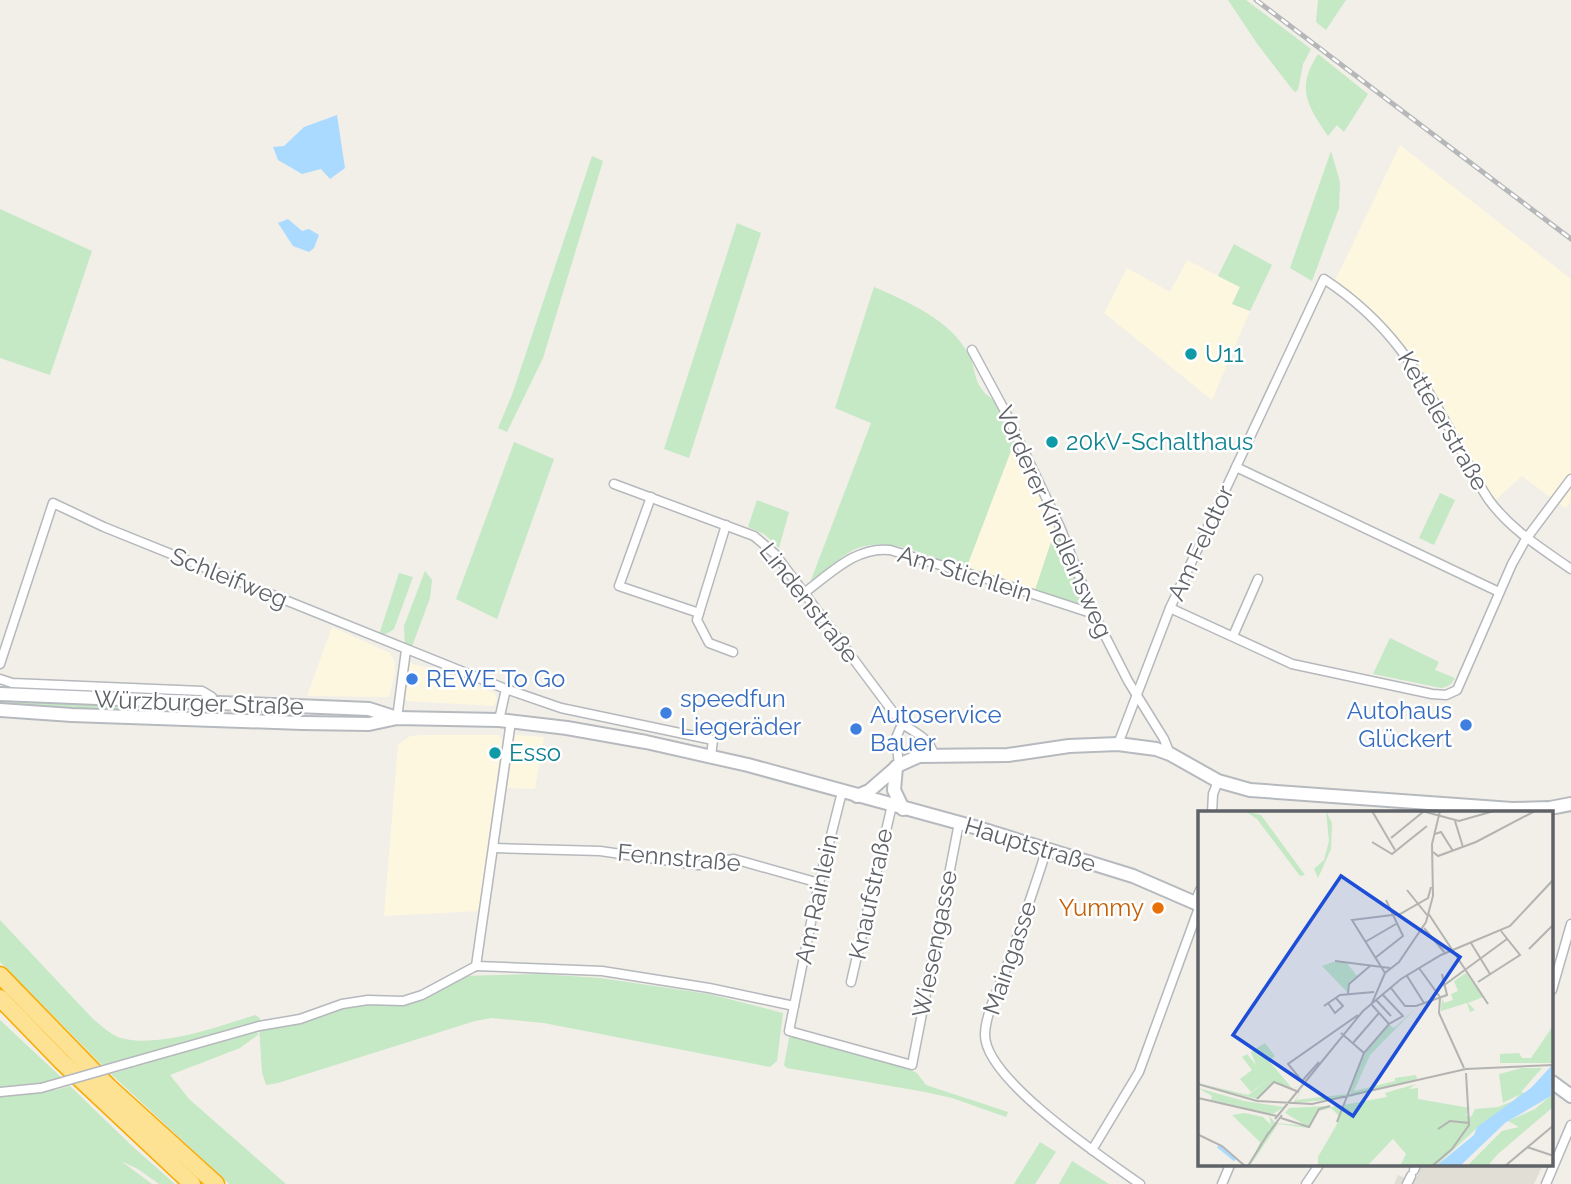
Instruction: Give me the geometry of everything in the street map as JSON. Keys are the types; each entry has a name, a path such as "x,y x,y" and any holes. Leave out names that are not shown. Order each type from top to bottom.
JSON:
{"highway":[{"path":"0,975 109,1087 216,1184"},
{"path":"0,998 61,1061 192,1184"},
{"path":"0,1014 61,1061"}],"main road":[{"name":"Würzburger Straße","path":"0,694 369,709 397,718"},
{"path":"212,704 212,721"},
{"name":"Würzburger Straße","path":"5,710 212,721 369,724 397,718 505,721 626,738 711,756 857,796"},
{"path":"857,796 869,791 897,766 912,758 934,755 1008,755 1069,746 1118,744 1156,749 1229,786 1259,792 1512,809 1550,808 1571,804"},
{"path":"897,766 894,790 897,807"},
{"name":"Hauptstraße","path":"857,796 1047,848 1198,899"},
{"path":"1554,1083 1571,1095"}],"street":[{"name":"Am Feldtor","path":"1118,744 1170,608 1324,279"},
{"name":"Kettelerstraße","path":"1324,279 1362,306 1400,346 1417,371 1490,501 1526,539 1571,569"},
{"name":"Vorderer Kindleinsweg","path":"972,350 1006,413 1060,527 1094,614 1135,694"},
{"path":"1236,467 1499,592"},
{"path":"1170,608 1307,669 1446,695 1457,690 1499,592 1526,539 1571,479"},
{"name":"Lindenstraße","path":"614,484 762,541 775,554 902,724 919,734 932,748 934,755"},
{"path":"651,497 620,586 699,613"},
{"name":"Schleifweg","path":"0,664 53,503 104,527 506,689"},
{"path":"726,525 697,620 709,643 733,652"},
{"name":"Am Stichlein","path":"804,593 859,554 878,549 969,573 1094,614"},
{"path":"1233,636 1258,579"},
{"path":"397,718 406,650"},
{"path":"0,679 12,683 202,691 212,697 212,704"},
{"path":"476,966 495,848 506,689 561,708 713,740 711,756"},
{"path":"1135,694 1164,739 1170,754"},
{"path":"897,766 896,738 902,724"},
{"path":"1212,811 1213,794 1218,781"},
{"name":"Am Rainlein","path":"794,1006 819,883 842,792"},
{"name":"Knaufstraße","path":"851,982 897,807"},
{"name":"Wiesengasse","path":"794,1006 789,1031 912,1065 959,823"},
{"name":"Fennstraße","path":"495,848 600,851 698,865 734,859 819,883"},
{"name":"Maingasse","path":"1047,848 992,1005 985,1036 993,1060 1037,1107 1140,1184"},
{"path":"1092,1150 1139,1072 1198,899"},
{"path":"1554,983 1570,929"},
{"path":"0,1092 41,1088 259,1026 300,1019 342,1004 368,1000 403,1001 422,995 476,966 601,971 709,988 794,1006"},
{"path":"1554,1165 1571,1125"},
{"path":"1222,1184 1230,1166"},
{"path":"1306,1184 1318,1166"},
{"path":"1546,1184 1554,1166"}],"shaded area":[{"path":"1400,145 1571,279 1571,502 1565,508 1522,476 1492,503 1405,352 1334,283"},
{"path":"1187,260 1240,287 1232,304 1250,311 1212,400 1104,313 1127,268 1170,292"},
{"path":"1014,443 1060,538 1051,542 1034,593 966,569"},
{"path":"332,627 390,653 395,662 395,673 389,697 307,696"},
{"path":"410,663 495,693 497,699 494,706 407,701 402,692"},
{"path":"499,735 502,740 479,907 478,911 384,916 398,745 410,736"},
{"path":"515,735 544,737 535,789 507,788"},
{"path":"1422,1166 1543,1166 1534,1184 1394,1184 1398,1175 1414,1182"}],"green space":[{"path":"1228,0 1246,0 1311,49 1303,64 1298,90 1295,92 1292,89"},
{"path":"1318,0 1346,0 1326,30 1316,22"},
{"path":"1318,54 1368,94 1344,132 1337,125 1328,136 1314,115 1307,96 1307,77"},
{"path":"1331,151 1340,182 1339,208 1312,281 1290,268"},
{"path":"592,156 603,161 543,358 507,432 498,428 512,395"},
{"path":"0,209 92,251 50,375 0,358"},
{"path":"737,223 761,233 689,458 664,449"},
{"path":"1234,244 1272,265 1250,311 1232,304 1240,287 1218,276"},
{"path":"874,287 928,314 961,343 972,362 979,385 1003,413 1014,443 966,569 915,550 874,545 848,553 813,582 811,580 871,423 835,408"},
{"path":"514,442 554,459 497,619 456,599"},
{"path":"1440,493 1455,500 1434,545 1419,538"},
{"path":"757,500 789,512 779,548 764,534 748,527"},
{"path":"1060,538 1080,590 1079,603 1075,605 1034,593 1051,542"},
{"path":"425,571 432,580 430,598 411,649 405,647 404,626"},
{"path":"399,573 413,577 394,629 379,635"},
{"path":"1390,638 1439,662 1435,670 1455,678 1454,680 1441,688 1373,674"},
{"path":"0,700 135,706 135,712 0,704"},
{"path":"0,920 93,1019 121,1038 140,1041 173,1038 255,1015 260,1018 259,1023 102,1065 0,962"},
{"path":"540,974 600,978 709,994 783,1013 777,1061 770,1067 544,1023 492,1018 266,1085 262,1072 259,1026 342,1005 403,1002 460,976"},
{"path":"0,1020 63,1079 40,1086 0,1090"},
{"path":"254,1031 259,1034 240,1048 170,1075 189,1099 286,1184 229,1184 111,1074"},
{"path":"790,1033 899,1065 917,1073 926,1085 1008,1112 1006,1117 952,1098 787,1068 784,1065"},
{"path":"70,1086 175,1184 159,1184 121,1161 152,1184 0,1184 0,1092 40,1087 56,1090"},
{"path":"1040,1142 1056,1152 1035,1184 1014,1184"},
{"path":"1072,1161 1109,1184 1059,1184"}],"water":[{"path":"337,115 345,168 330,179 321,169 302,174 278,160 273,147 284,146 304,127"},
{"path":"288,219 302,231 309,229 319,235 314,248 309,252 293,246 278,223"}],"railway":[{"path":"1256,0 1571,239"}],"place":[{"name":"U11","path":"1191,354"},
{"name":"20kV-Schalthaus","path":"1052,442"},
{"name":"REWE To Go","path":"412,679"},
{"name":"speedfun Liegeräder","path":"666,713"},
{"name":"Autohaus Glückert","path":"1466,725"},
{"name":"Autoservice Bauer","path":"856,729"},
{"name":"Esso","path":"495,753"},
{"name":"Yummy","path":"1158,908"}]}
